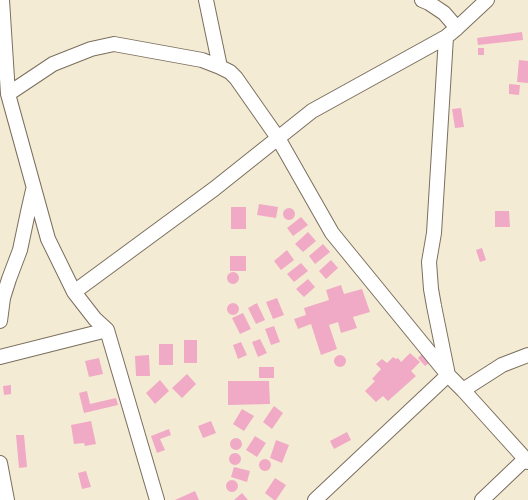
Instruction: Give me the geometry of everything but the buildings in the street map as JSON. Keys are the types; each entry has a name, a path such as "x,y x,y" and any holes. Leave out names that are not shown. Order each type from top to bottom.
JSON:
{"street":[{"path":"2,0 8,94 48,239 74,292 95,319 107,330 157,500"},
{"path":"206,0 220,66"},
{"path":"422,0 429,2 444,13 457,28"},
{"path":"74,292 214,189 312,111 446,37 487,0"},
{"path":"446,37 434,233 430,262 431,289 448,375"},
{"path":"8,94 53,64 91,49 114,44 202,60 220,66 230,72 236,78 278,138 332,233 448,375 464,390 527,460 482,500"},
{"path":"0,321 3,298 20,250 33,188"},
{"path":"0,357 107,330"},
{"path":"464,390 502,365 528,355"},
{"path":"315,500 448,375"},
{"path":"0,463 4,496"}]}
